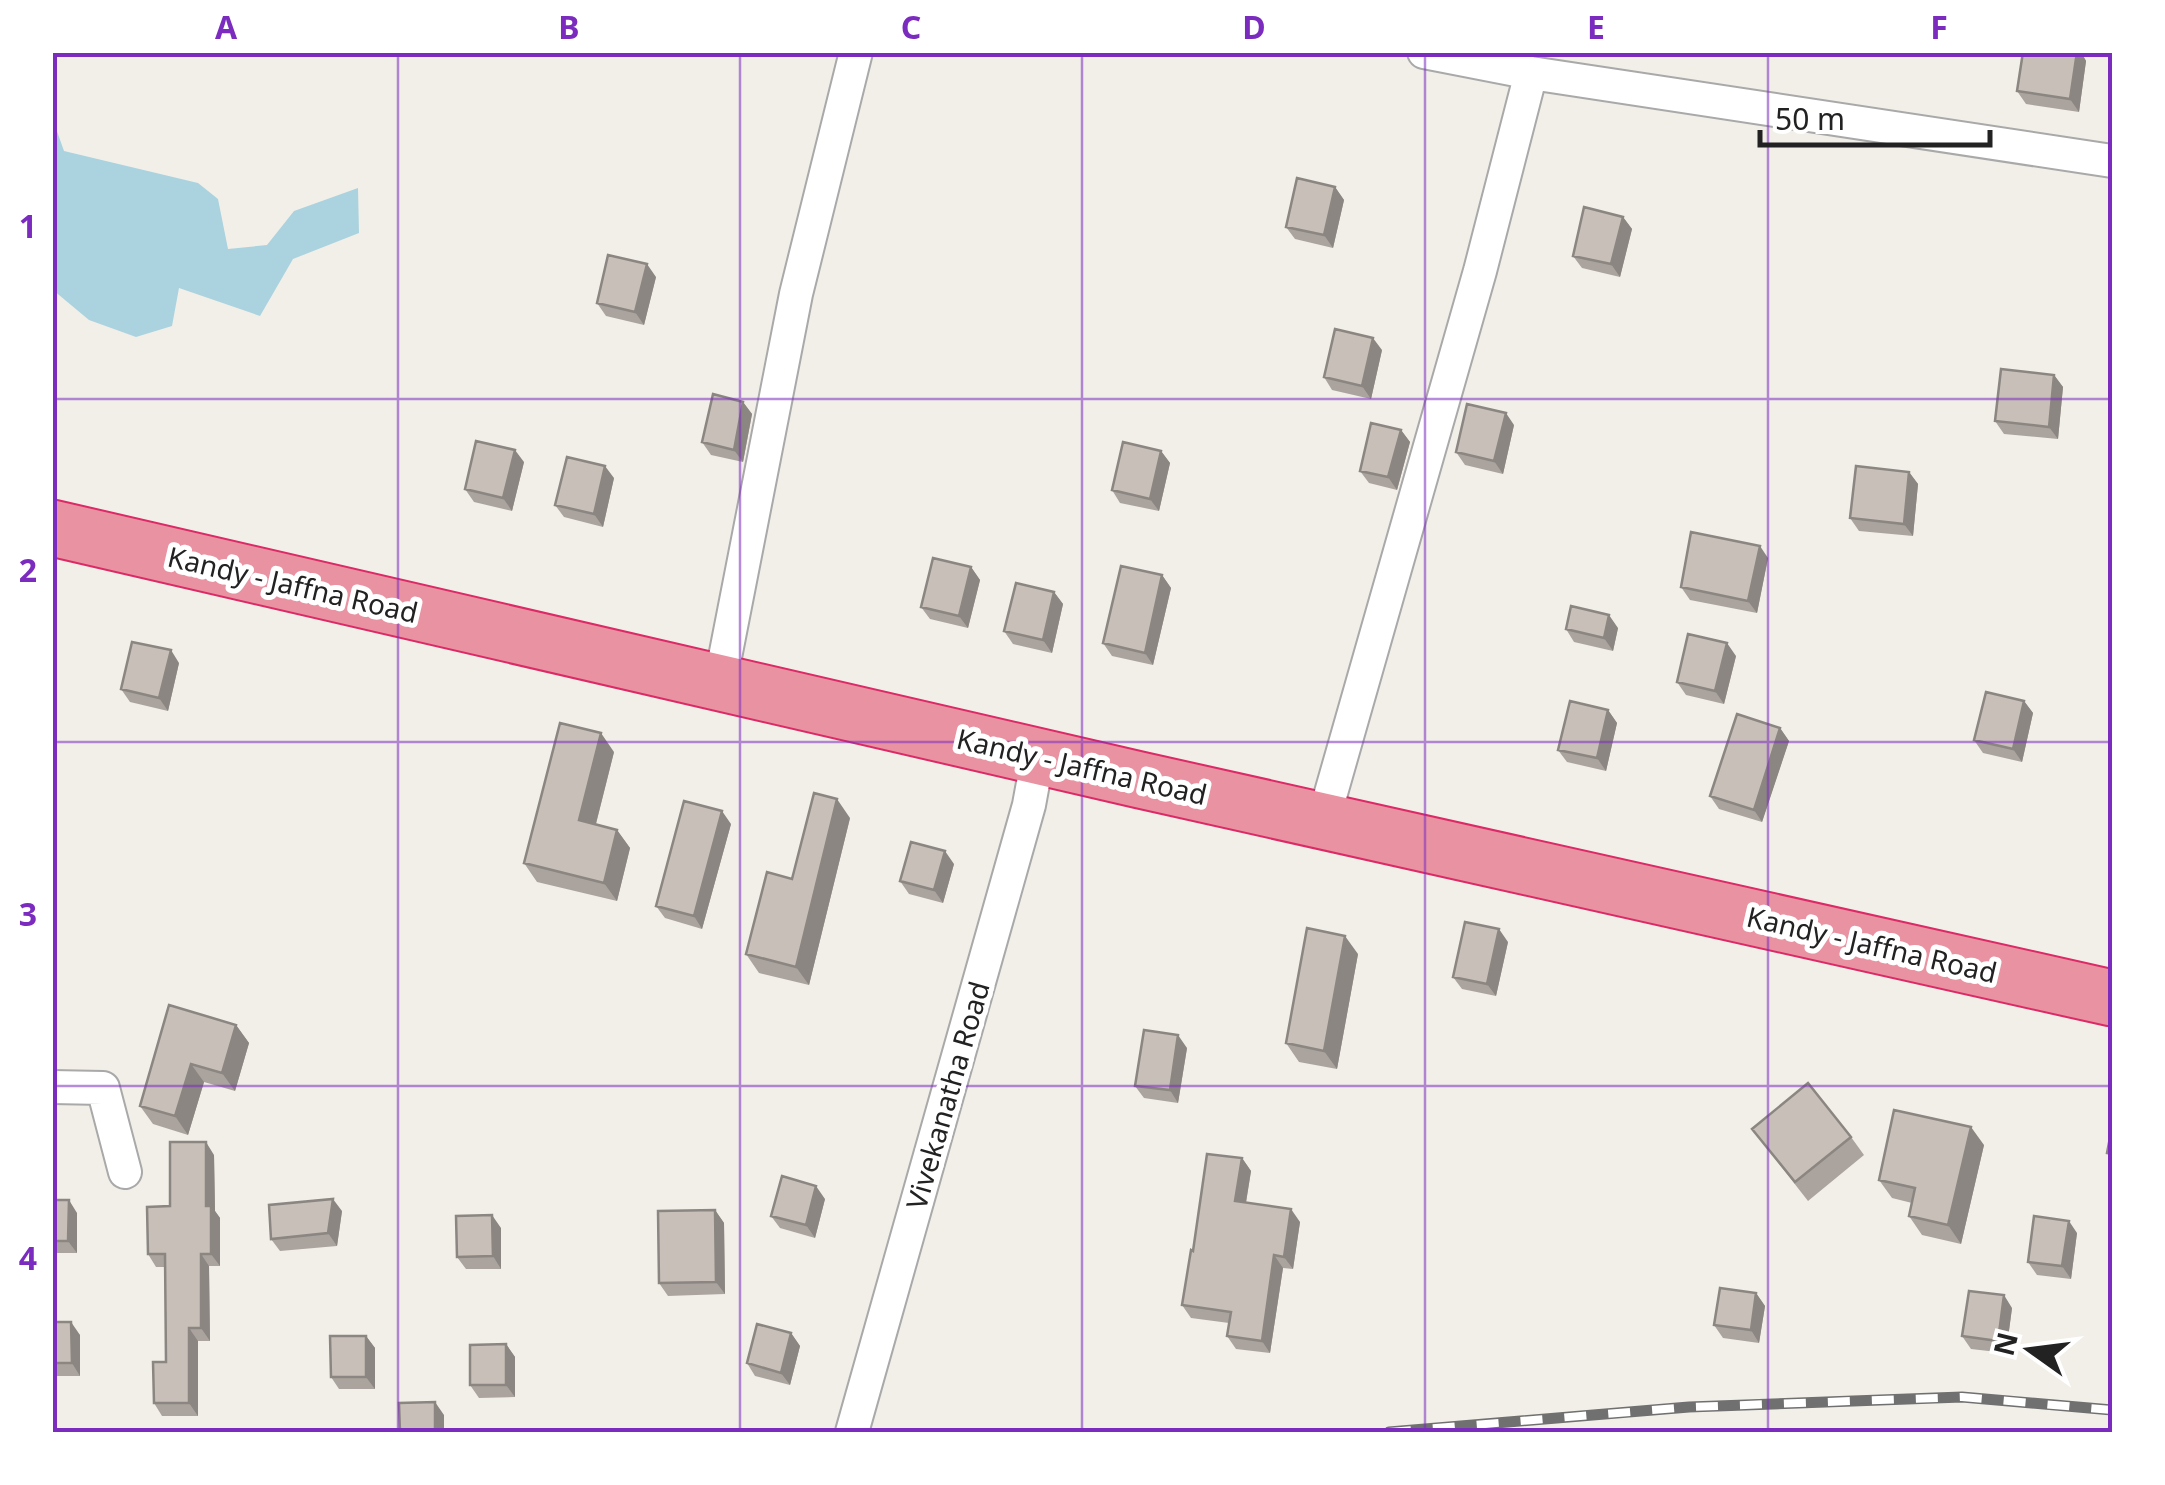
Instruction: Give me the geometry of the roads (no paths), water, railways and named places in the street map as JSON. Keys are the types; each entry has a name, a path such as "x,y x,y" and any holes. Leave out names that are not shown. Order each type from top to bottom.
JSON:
{"highway":[{"name":"Kandy - Jaffna Road","path":"52,528 2112,998"}],"street":[{"path":"720,683 796,294 856,52"},
{"path":"1424,52 1531,73 2112,161"},
{"path":"1323,821 1480,271 1531,73"},
{"name":"Vivekanatha Road","path":"852,1432 1028,805 1038,756"},
{"path":"52,1087 104,1088 126,1172"}],"water":[{"path":"53,120 64,151 198,183 218,199 228,249 267,245 294,211 358,188 359,233 293,259 260,316 179,288 172,326 136,337 89,320 53,290"}],"railway":[{"path":"1389,1432 1689,1407 1962,1397 2112,1410"}]}
